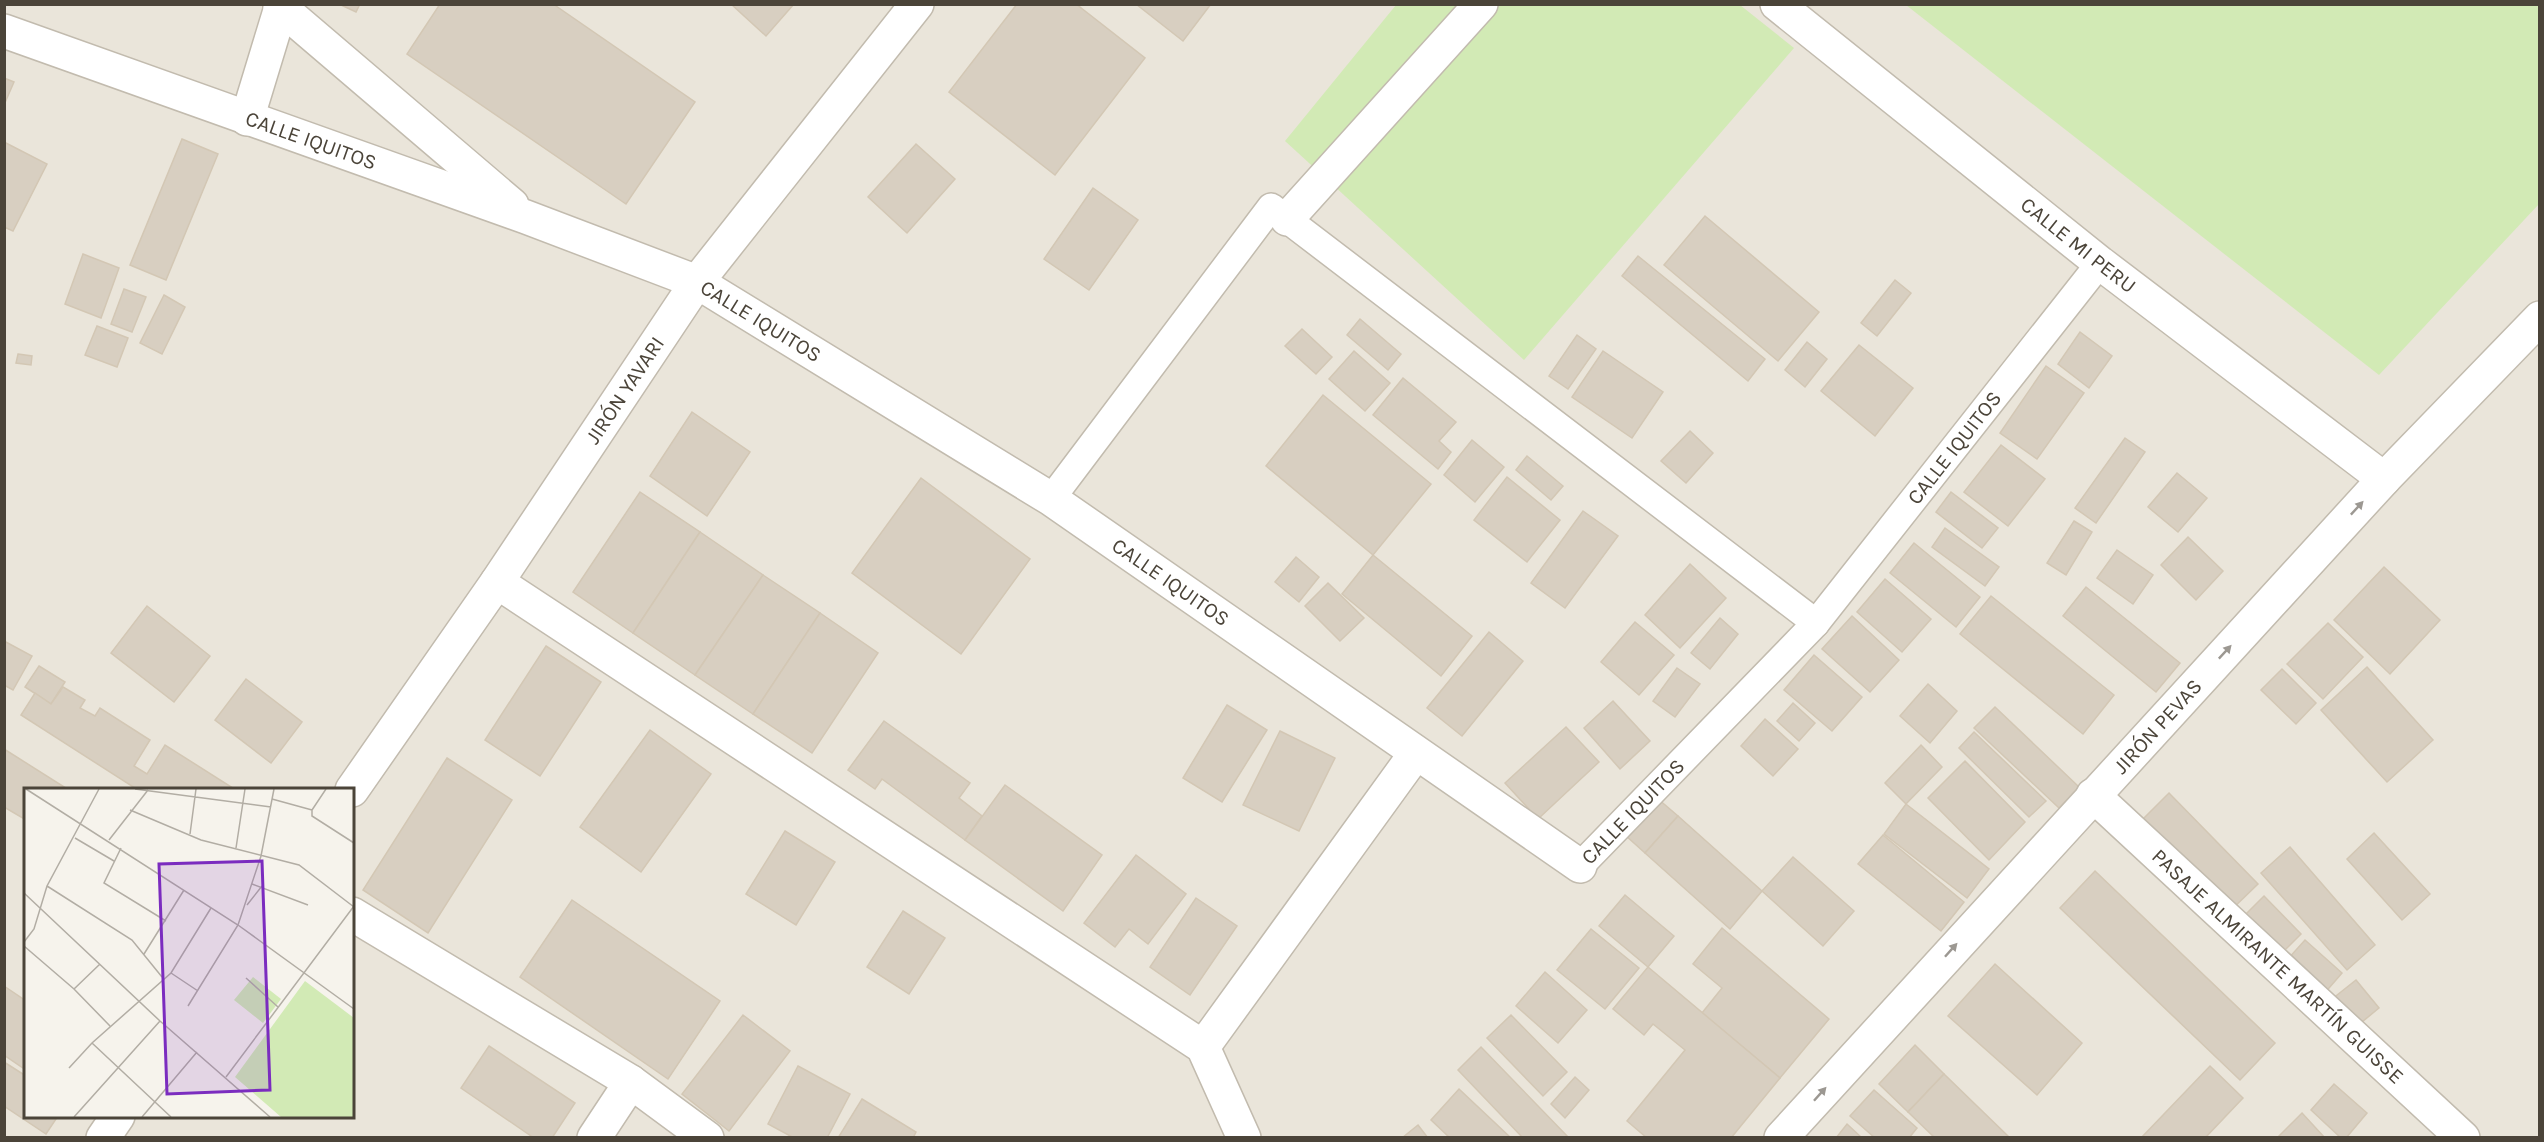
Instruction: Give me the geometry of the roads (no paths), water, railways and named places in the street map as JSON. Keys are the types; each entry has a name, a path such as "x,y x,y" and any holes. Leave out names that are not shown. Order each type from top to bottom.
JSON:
{"street":[{"name":"JIRÓN YAVARI","path":"353,788 497,582 697,282 917,4"},
{"path":"1287,219 1482,4"},
{"name":"CALLE MI PERU","path":"1777,4 2100,263 2384,479"},
{"path":"247,119 281,6 526,217"},
{"name":"CALLE IQUITOS","path":"4,31 526,217 697,282 1051,499 1580,866"},
{"name":"JIRÓN PEVAS","path":"1781,1137 2384,479 2540,318"},
{"path":"497,582 1203,1047 1244,1137"},
{"path":"1203,1047 1416,753"},
{"name":"PASAJE ALMIRANTE MARTÍN GUISSE","path":"2093,795 2463,1137"},
{"path":"354,915 631,1082 707,1137"},
{"path":"594,1137 631,1082"},
{"path":"103,1137 117,1118"}],"lane":[{"path":"1051,499 1271,207 1816,623"},
{"name":"CALLE IQUITOS","path":"1580,866 1816,623 2100,263"}]}
